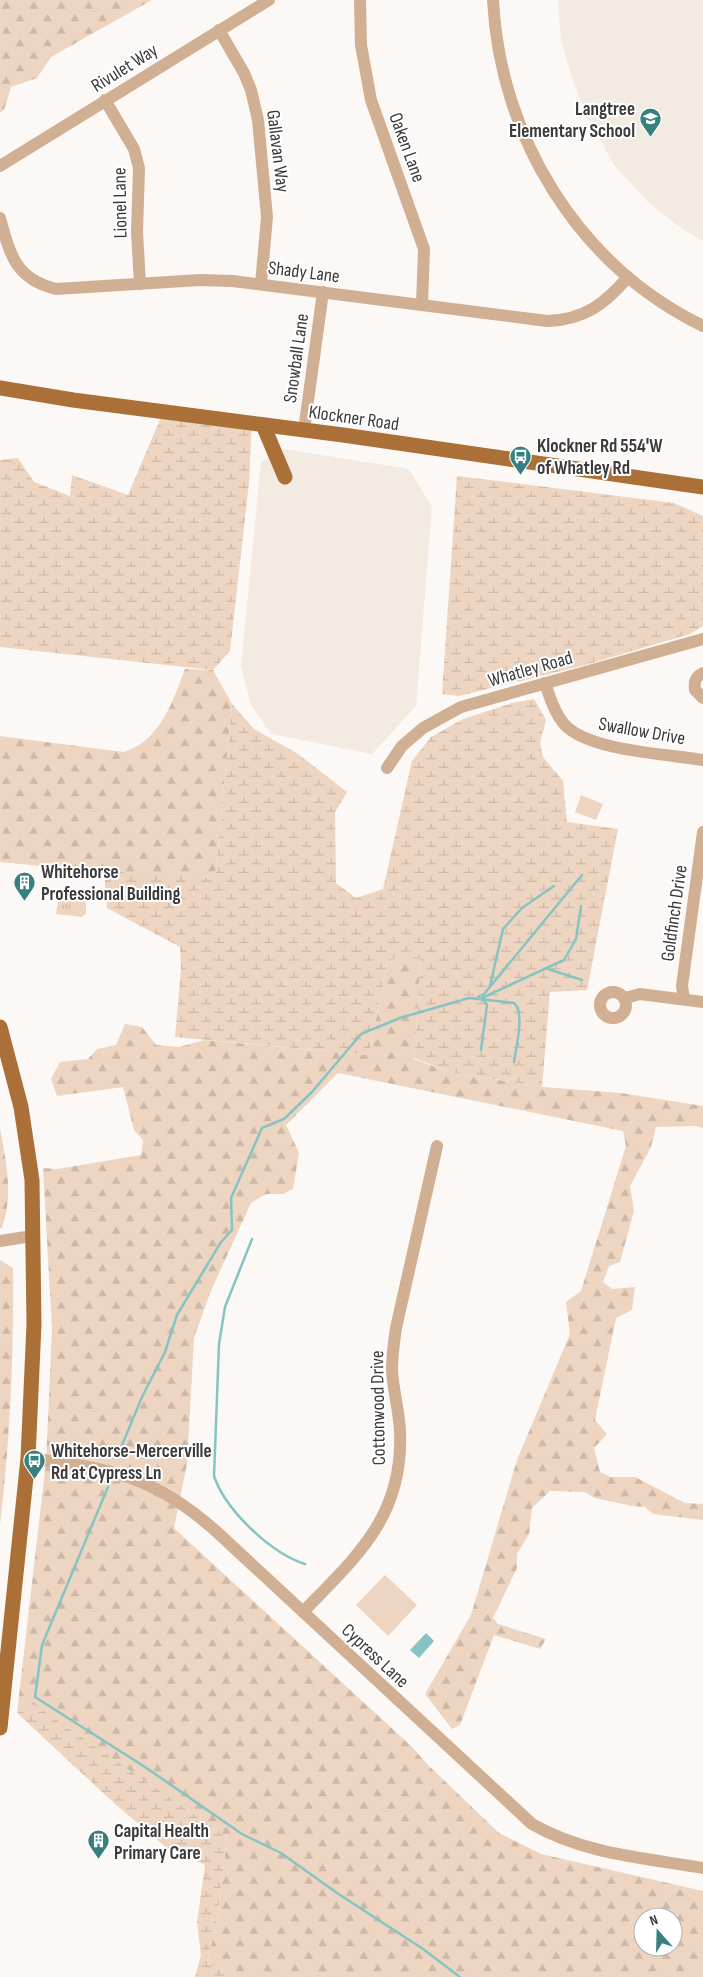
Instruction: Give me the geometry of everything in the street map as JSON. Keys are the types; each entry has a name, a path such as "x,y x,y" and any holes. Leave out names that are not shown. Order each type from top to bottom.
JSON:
{"main road":[{"name":"Klockner Road","path":"0,388 72,400 304,430 703,487"},
{"path":"263,425 286,477"},
{"path":"0,1027 13,1070 28,1146 32,1180 34,1357 28,1458 0,1728"}],"street":[{"name":"Rivulet Way","path":"0,166 269,0"},
{"name":"Oaken Lane","path":"360,0 361,45 371,100 424,250 422,305"},
{"path":"493,0 503,72 515,115 529,148 550,186 570,216 605,256 628,277 669,307 703,326"},
{"name":"Gallavan Way","path":"219,30 244,73 253,97 258,120 268,217 260,284"},
{"name":"Lionel Lane","path":"105,100 134,149 139,168 137,232 140,284"},
{"name":"Shady Lane","path":"0,218 13,260 20,269 37,282 56,288 68,289 200,280 260,284 547,322 583,315 595,309 606,301 628,277"},
{"name":"Snowball Lane","path":"304,430 323,292"},
{"name":"Whatley Road","path":"387,768 402,746 423,728 446,713 703,639"},
{"path":"703,673 696,679 694,690 703,698"},
{"name":"Swallow Drive","path":"545,684 559,717 567,727 583,738 611,746 703,760"},
{"name":"Goldfinch Drive","path":"684,999 682,986 703,832"},
{"path":"625,998 640,994 703,1002"},
{"name":"Cottonwood Drive","path":"303,1612 366,1545 377,1529 393,1494 400,1442 392,1371 394,1342 437,1146"},
{"path":"0,1241 32,1236"},
{"name":"Cypress Lane","path":"28,1458 112,1471 169,1495 200,1516 532,1824 564,1841 584,1848 703,1868"}],"shaded area":[{"name":"Langtree Elementary School","path":"558,0 703,0 703,241 682,229 648,202 614,165 585,112 571,75 561,40"},
{"path":"284,449 409,469 432,507 416,706 372,754 271,734 251,705 241,666 261,462"}],"green space":[{"path":"0,0 152,0 51,57 37,78 11,87 4,110 0,113"},
{"path":"164,410 252,422 249,483 230,651 213,670 0,647 0,460 18,458 34,482 70,496 72,475 128,495"},
{"path":"457,476 674,503 703,516 703,626 690,634 585,665 459,696 442,694"},
{"path":"185,669 213,670 232,704 215,878 122,874 0,862 0,736 124,752 136,747 156,729 170,706"},
{"path":"534,699 546,720 540,742 543,757 563,781 567,822 618,829 587,990 550,992 542,1087 449,1072 414,1058 421,961 409,951 387,963 369,1055 175,1037 181,969 180,947 107,908 104,871 215,878 232,704 254,729 298,754 347,792 335,812 336,883 356,898 383,889 412,761 431,737 463,719 512,703"},
{"path":"581,795 603,804 596,820 575,812"},
{"path":"60,888 86,893 86,914 81,917 56,914"},
{"path":"409,951 421,961 414,1059 449,1072 542,1087 621,1093 703,1106 703,1128 695,1126 656,1127 651,1147 630,1186 634,1211 620,1262 609,1266 603,1282 612,1289 635,1287 632,1310 616,1318 595,1420 607,1434 594,1448 600,1472 611,1477 635,1477 685,1503 703,1504 703,1520 653,1514 645,1507 595,1498 585,1492 550,1491 532,1508 529,1534 517,1554 517,1568 493,1618 498,1624 546,1639 540,1649 494,1635 460,1725 452,1729 425,1694 471,1615 517,1460 570,1334 566,1302 581,1291 626,1146 623,1131 338,1073 286,1125 299,1153 293,1189 283,1194 266,1194 251,1203 210,1293 194,1338 187,1464 174,1528 410,1745 428,1765 499,1833 541,1854 703,1891 703,1977 234,1977 207,1963 216,1925 227,1837 33,1705 17,1713 46,1462 52,1329 43,1168 57,1169 141,1155 143,1140 134,1130 123,1087 57,1096 51,1079 60,1062 88,1059 97,1049 116,1045 125,1024 142,1027 156,1045 179,1047 205,1040 369,1055 387,963"},
{"path":"0,1128 8,1178 8,1203 2,1228 0,1228"},
{"path":"0,1260 13,1268 13,1300 9,1429 0,1525"},
{"path":"385,1575 417,1605 388,1636 356,1605"},
{"path":"33,1704 227,1837 216,1925 207,1963 234,1977 195,1977 201,1955 197,1922 205,1865 167,1848 115,1804 17,1713"}],"water":[{"path":"426,1633 434,1641 419,1658 410,1650"}],"waterway":[{"path":"478,997 484,994 582,875"},
{"path":"490,986 503,929 522,908 554,886"},
{"path":"481,1050 487,1005 482,998 564,960 576,939 581,906"},
{"path":"548,969 582,980"},
{"path":"117,1457 142,1397 165,1352 177,1315 221,1242 232,1230 231,1198 262,1128 284,1119 312,1092 361,1034 400,1018 469,998 514,1003 519,1014 519,1031 514,1062"},
{"path":"252,1239 225,1307 219,1344 214,1476 228,1503 251,1529 278,1551 305,1564"},
{"path":"108,1487 42,1645 35,1697 145,1767 242,1834 281,1853 337,1893 423,1949 460,1977"}],"place":[{"name":"Langtree Elementary School","path":"651,138"},
{"name":"Klockner Rd 554'W of Whatley Rd","path":"521,475"},
{"name":"Whitehorse Professional Building","path":"25,901"},
{"name":"Whitehorse-Mercerville Rd at Cypress Ln","path":"35,1480"},
{"name":"Capital Health Primary Care","path":"98,1860"}]}
